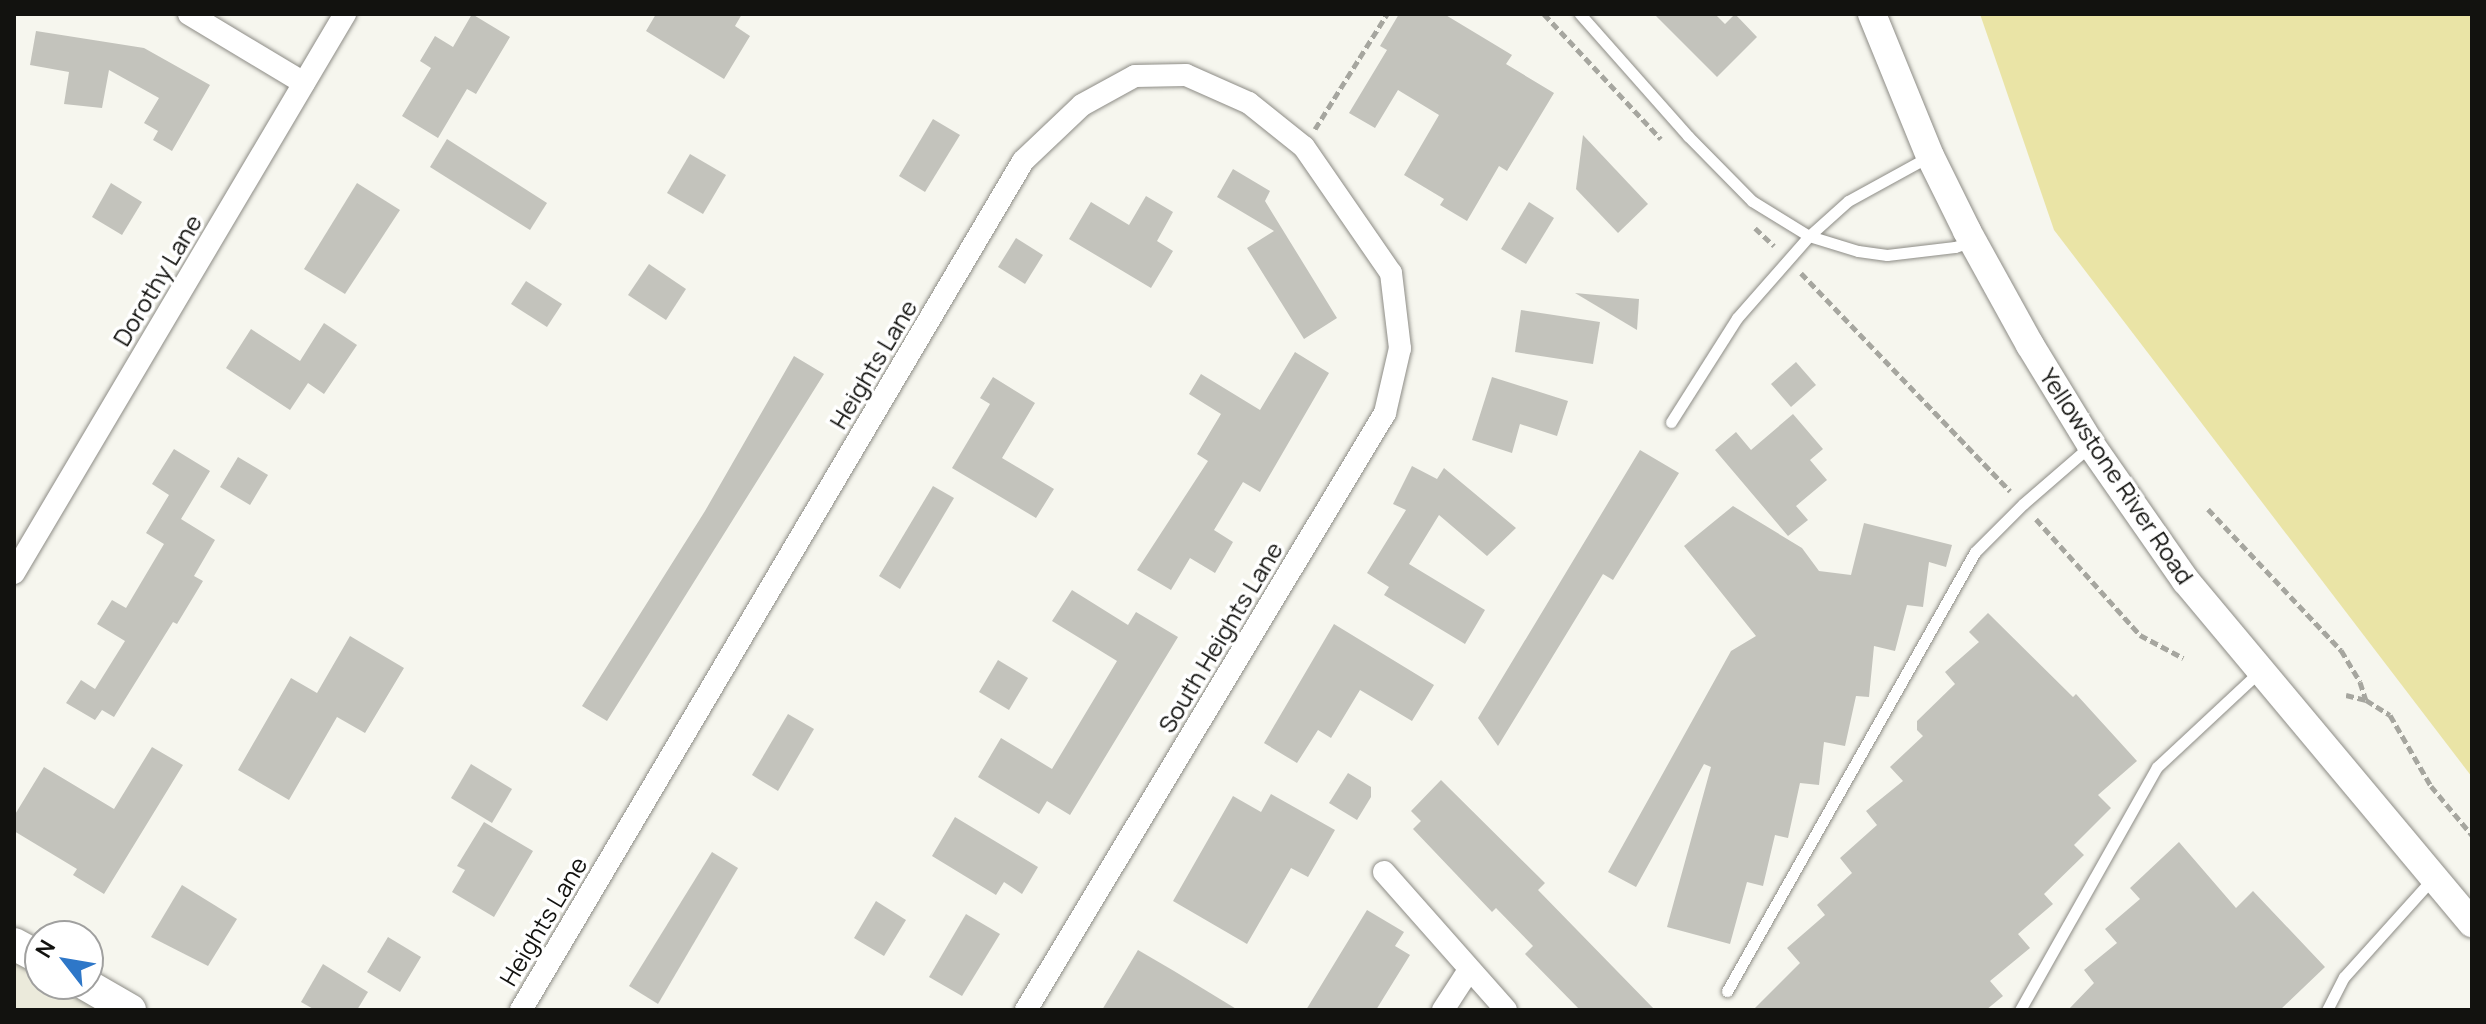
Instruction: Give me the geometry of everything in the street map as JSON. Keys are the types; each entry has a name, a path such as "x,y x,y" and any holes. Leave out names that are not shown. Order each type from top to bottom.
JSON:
{"main road":[{"path":"104,995 130,1010"}],"street":[{"path":"189,14 304,83"},
{"name":"Dorothy Lane","path":"14,573 345,14"},
{"name":"Yellowstone River Road","path":"1872,14 1930,156 1972,240 2030,345 2091,445 2186,581 2472,923"},
{"name":"Heights Lane","path":"521,1010 1023,161 1082,105 1135,76 1186,75 1249,103 1304,147 1391,273"},
{"name":"South Heights Lane","path":"1026,1010 1385,413 1400,348 1391,273"},
{"path":"1384,872 1506,1010"},
{"path":"1443,1010 1469,970"}],"lane":[{"path":"1580,14 1688,136 1752,201 1809,236 1858,251 1887,255 1955,247 1972,240"},
{"path":"1671,422 1737,318 1809,236 1848,201 1930,156"},
{"path":"1727,991 1975,552 2023,504 2091,445"},
{"path":"2020,1010 2157,767 2260,672"},
{"path":"2327,1010 2344,977 2434,876"}],"path":[{"path":"1304,147 1387,14"},
{"path":"2023,504 2140,635 2183,658"},
{"path":"2208,509 2341,650 2360,682 2366,700"},
{"path":"2346,695 2366,700 2390,715 2431,786 2472,835"}],"shaded area":[{"path":"1980,14 2472,14 2472,777 2054,230"},
{"path":"14,945 24,951 24,1000 104,1000 104,997 127,1010 14,1010"}],"building":[{"path":"472,14 510,37 476,94 467,89 438,138 402,116 431,68 420,61 435,36 453,47"},
{"path":"656,14 742,14 735,26 750,36 724,79 646,31"},
{"path":"1399,14 1444,14 1512,55 1506,64 1554,93 1507,171 1499,166 1467,221 1440,205 1444,199 1404,175 1439,115 1398,90 1375,128 1349,113 1387,50 1380,46"},
{"path":"1654,14 1715,14 1725,24 1735,14 1757,37 1717,77"},
{"path":"36,31 144,48 210,85 172,151 153,140 158,131 144,123 159,98 109,70 102,108 64,104 69,72 30,65"},
{"path":"933,119 960,135 925,192 899,176"},
{"path":"1583,135 1648,204 1618,233 1576,189"},
{"path":"447,139 547,203 530,230 430,167"},
{"path":"690,154 726,175 703,214 667,193"},
{"path":"1233,169 1270,191 1265,201 1337,318 1304,339 1247,248 1274,231 1217,197"},
{"path":"111,183 142,202 122,235 92,217"},
{"path":"357,183 400,210 345,294 304,269"},
{"path":"1146,196 1173,212 1157,241 1173,251 1151,288 1069,239 1091,202 1129,225"},
{"path":"1529,202 1554,218 1526,264 1501,249"},
{"path":"1016,238 1043,255 1025,284 998,267"},
{"path":"649,264 686,289 666,320 628,295"},
{"path":"526,281 562,304 547,327 511,304"},
{"path":"1575,293 1639,299 1637,330"},
{"path":"1521,310 1600,322 1593,364 1515,352"},
{"path":"324,323 357,345 324,394 308,383 290,410 226,368 251,329 300,361"},
{"path":"1295,352 1329,373 1260,492 1243,482 1214,530 1233,542 1215,573 1190,558 1171,590 1137,570 1208,461 1197,454 1221,414 1189,394 1201,374 1260,410"},
{"path":"794,356 824,374 607,721 582,706 705,511"},
{"path":"1796,362 1816,385 1791,407 1771,384"},
{"path":"993,377 1035,403 1002,458 1054,489 1036,518 952,468 990,404 980,398"},
{"path":"1492,377 1568,401 1557,436 1520,424 1512,453 1472,440"},
{"path":"1793,414 1823,449 1810,460 1827,480 1796,506 1808,520 1788,536 1715,450 1736,432 1751,450"},
{"path":"174,449 210,471 181,519 215,540 194,576 203,581 177,624 173,622 114,717 102,710 95,720 66,703 81,680 95,689 125,641 97,624 112,600 126,608 164,544 146,533 169,495 152,484"},
{"path":"1640,450 1679,473 1613,580 1603,574 1498,746 1478,718"},
{"path":"238,457 268,475 250,505 220,487"},
{"path":"1412,466 1437,479 1444,468 1516,528 1487,556 1439,515 1409,564 1485,610 1465,644 1384,595 1389,587 1367,573 1406,510 1393,504"},
{"path":"933,486 954,498 900,589 879,576"},
{"path":"1733,506 1802,548 1819,571 1851,575 1864,523 1952,545 1946,567 1929,562 1923,607 1907,605 1895,651 1874,646 1869,697 1856,696 1845,746 1824,742 1819,785 1800,783 1788,838 1775,835 1763,886 1747,882 1730,944 1667,927 1711,767 1704,764 1636,887 1608,872 1731,651 1756,636 1684,546"},
{"path":"1072,590 1128,625 1136,612 1178,637 1070,815 1047,801 1039,814 978,777 1001,738 1052,769 1117,661 1052,621"},
{"path":"1988,613 2073,697 2076,694 2137,761 2098,795 2111,808 2074,845 2084,855 2044,894 2053,904 2018,934 2030,948 1990,981 2003,996 1986,1010 1753,1010 1800,963 1787,948 1825,915 1817,905 1852,873 1840,858 1877,825 1866,811 1903,781 1890,767 1923,736 1917,730 1917,721 1955,684 1945,672 1979,642 1969,632"},
{"path":"1334,624 1434,685 1412,721 1360,690 1331,738 1318,730 1297,763 1264,743"},
{"path":"350,636 404,668 365,733 337,717 289,800 238,770 291,678 317,693"},
{"path":"998,660 1028,678 1009,710 979,692"},
{"path":"788,714 814,729 778,791 752,775"},
{"path":"152,747 183,765 104,894 73,875 77,869 14,831 14,816 44,767 114,809"},
{"path":"471,764 512,789 492,823 451,798"},
{"path":"1348,773 1371,787 1371,797 1357,820 1329,803"},
{"path":"1441,780 1545,883 1538,890 1655,1010 1580,1010 1525,954 1533,946 1496,908 1492,912 1413,829 1421,821 1411,811"},
{"path":"1271,794 1335,830 1308,877 1291,868 1247,944 1173,901 1233,796 1261,812"},
{"path":"955,817 1038,867 1022,894 1004,882 996,895 932,856"},
{"path":"484,822 533,851 494,917 452,892 465,870 457,866"},
{"path":"2179,842 2236,908 2253,891 2325,967 2280,1010 2068,1010 2094,983 2084,970 2117,943 2105,929 2140,899 2130,888"},
{"path":"712,852 738,868 658,1004 629,986"},
{"path":"182,885 237,919 208,966 151,937"},
{"path":"876,901 906,920 884,956 854,938"},
{"path":"1367,910 1404,932 1395,946 1410,955 1376,1010 1306,1010"},
{"path":"966,914 1000,934 962,996 929,977"},
{"path":"388,937 421,957 400,992 367,972"},
{"path":"1138,950 1174,971 1238,1010 1102,1010"},
{"path":"323,964 368,992 357,1010 315,1010 301,1002"}]}
